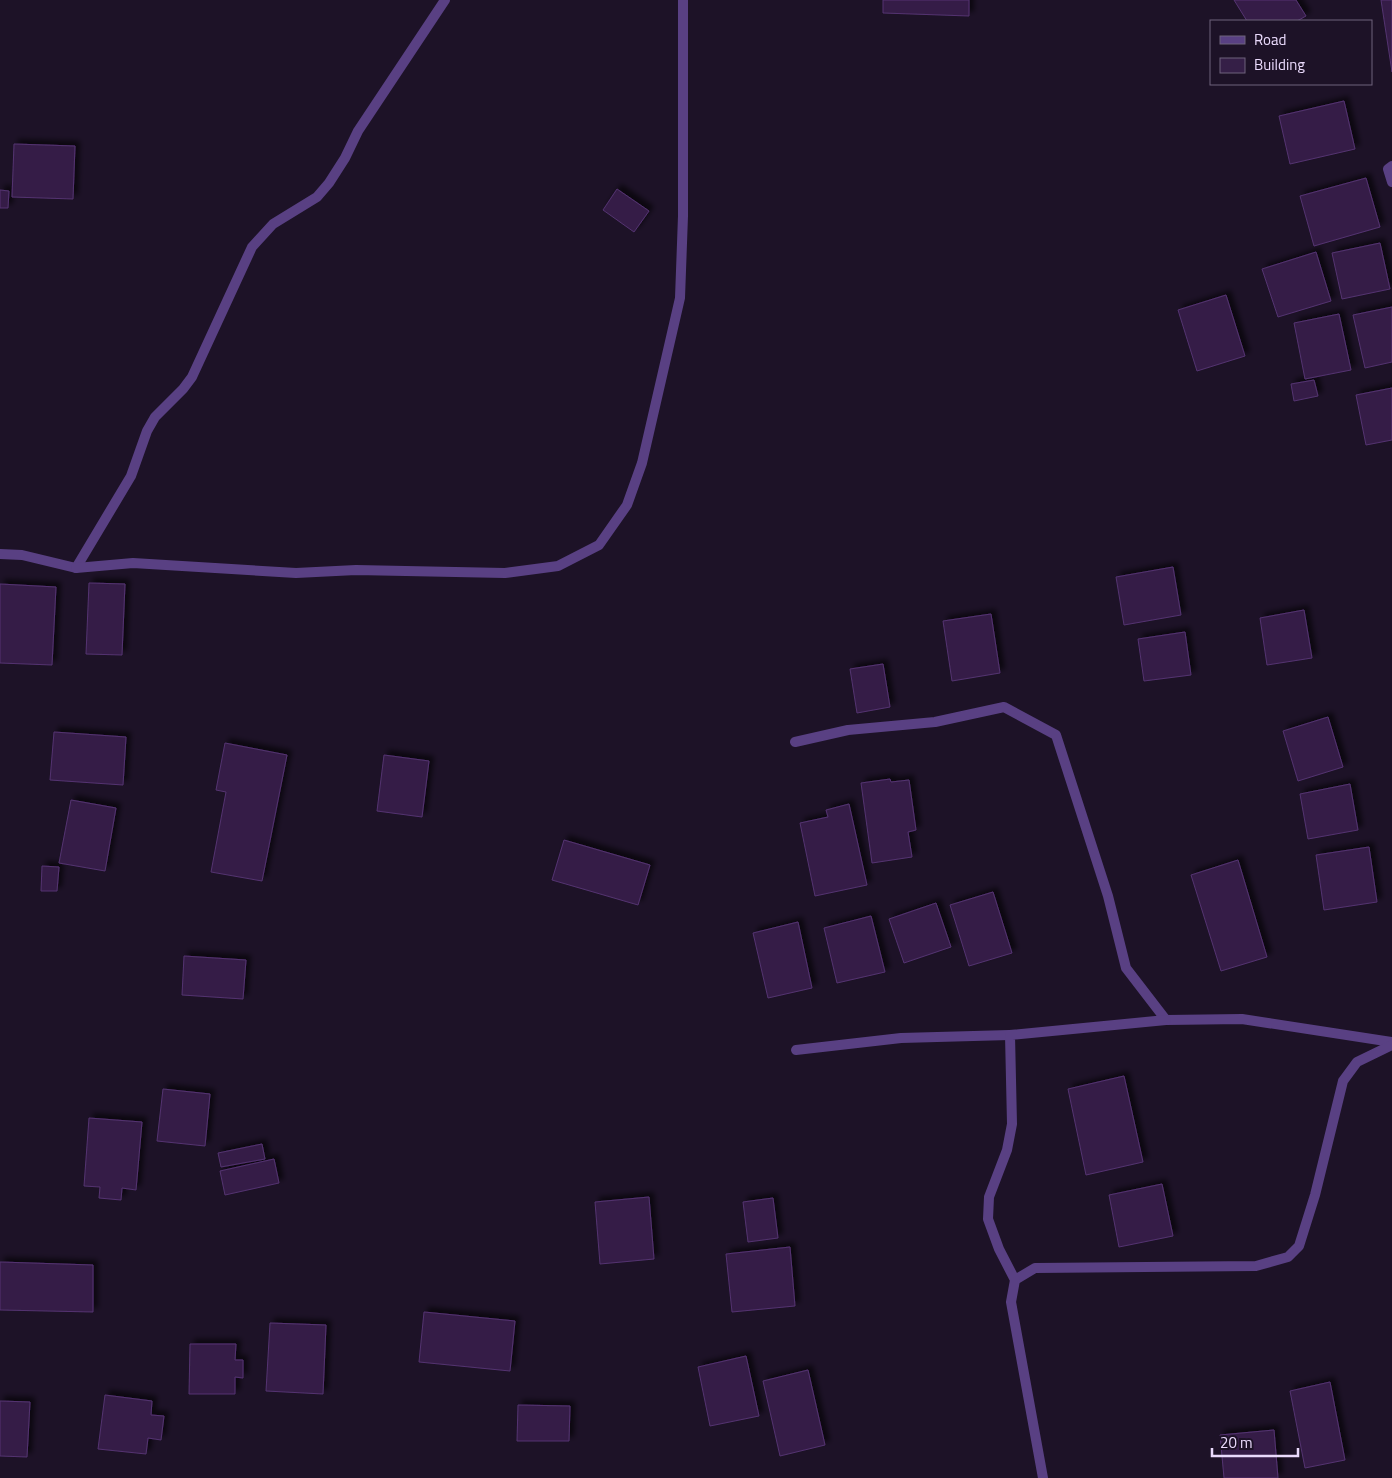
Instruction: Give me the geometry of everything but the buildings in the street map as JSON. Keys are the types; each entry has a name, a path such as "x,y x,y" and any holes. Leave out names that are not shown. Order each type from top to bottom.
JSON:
{"street":[{"path":"76,568 132,476 147,431 155,417 183,389 192,377 252,247 274,224 317,196 329,183 345,158 358,131 446,0"},
{"path":"0,554 22,555 76,568 133,563 296,573 356,570 505,573 558,566 599,545 627,505 642,463 680,298 683,216 684,0"},
{"path":"1392,166 1388,169 1392,182"},
{"path":"795,742 848,730 935,722 1004,707 1056,735 1108,896 1126,968 1166,1020"},
{"path":"796,1050 901,1038 1010,1035 1166,1020 1242,1019 1392,1044"},
{"path":"1010,1035 1012,1124 1007,1150 989,1196 988,1219 999,1249 1014,1280 1011,1302 1043,1478"},
{"path":"1014,1280 1035,1268 1256,1266 1288,1257 1299,1246 1316,1195 1343,1081 1357,1062 1392,1044"}]}
